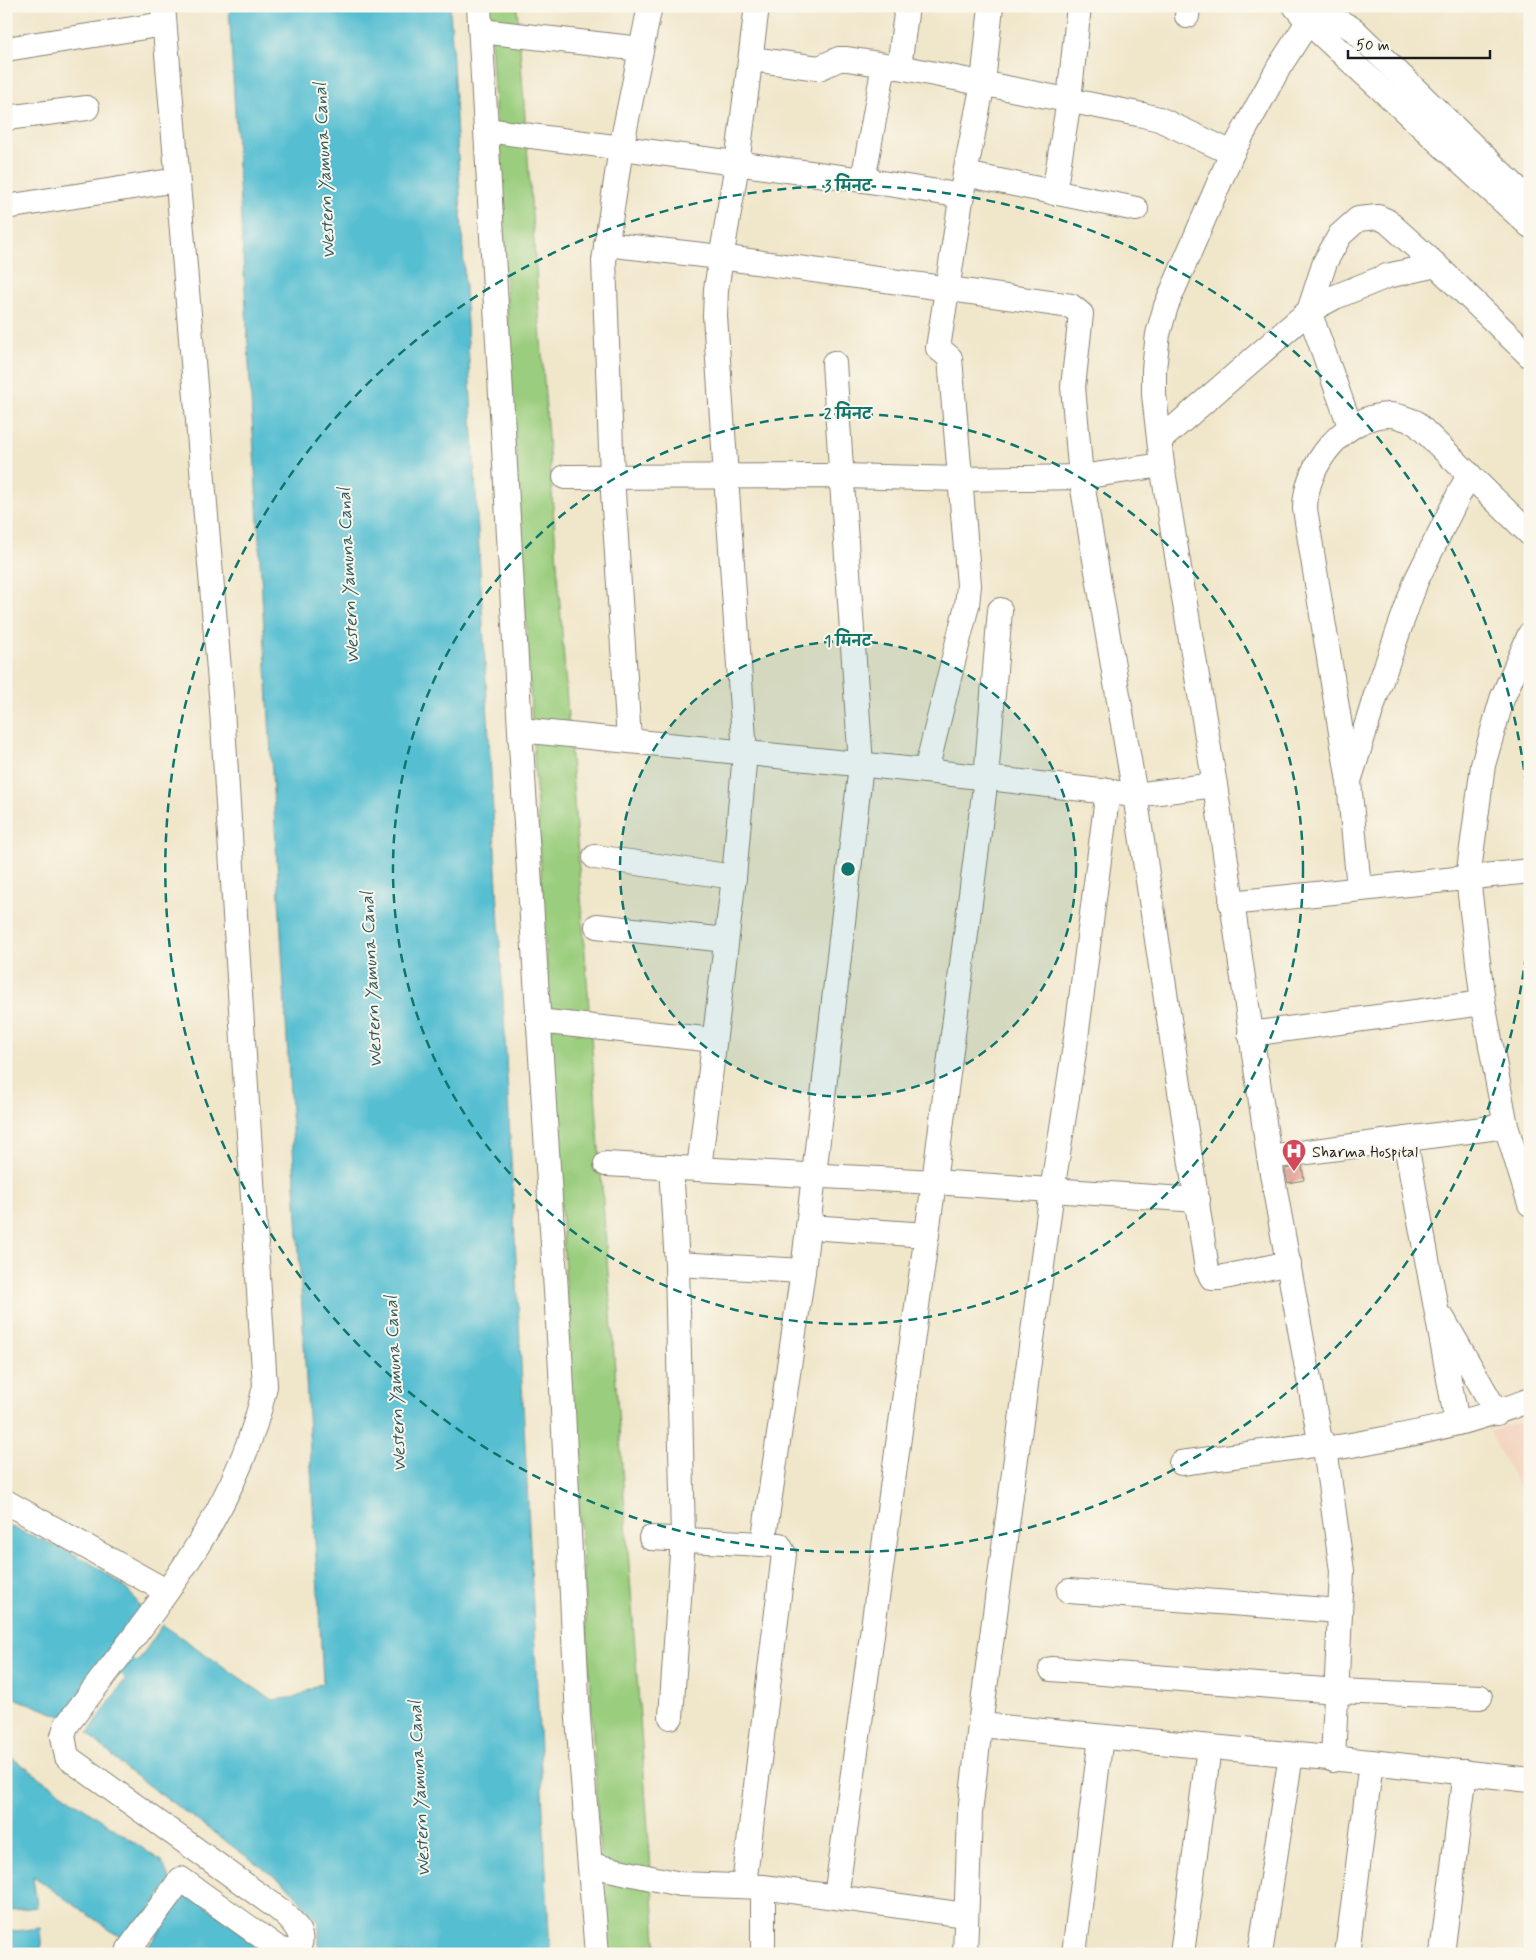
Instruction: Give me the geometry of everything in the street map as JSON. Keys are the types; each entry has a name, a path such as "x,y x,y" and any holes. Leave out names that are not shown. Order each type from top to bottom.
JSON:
{"street":[{"path":"480,6 520,730 561,1369 578,1718 596,1954"},
{"path":"629,740 612,476 604,282 606,244 621,148 650,6"},
{"path":"699,1169 734,878 745,753 715,316 716,288 737,164 757,6"},
{"path":"863,180 907,6"},
{"path":"926,771 967,605 968,571 962,479 950,358 938,348 964,185 983,83 992,6"},
{"path":"1054,193 1069,100 1079,6"},
{"path":"1302,14 1279,67 1232,153 1166,306 1158,334 1154,370 1154,395 1162,465 1215,786 1269,1157 1323,1446 1342,1572 1334,1760"},
{"path":"1302,14 1340,20 1354,30 1530,201"},
{"path":"1302,14 1530,226"},
{"path":"6,49 163,15 221,694 265,1386 258,1418 226,1496 209,1529 166,1592 66,1726 63,1736 67,1757 295,1922 299,1930 298,1946 292,1953 279,1948 185,1880 178,1880 128,1953"},
{"path":"481,32 641,49"},
{"path":"751,59 818,68 839,59 892,66 983,83 1159,119 1232,153"},
{"path":"6,118 87,108"},
{"path":"486,130 863,180 964,185 1054,193 1136,209"},
{"path":"6,206 177,180"},
{"path":"1350,426 1308,311 1325,262 1332,249 1344,230 1358,220 1378,216 1386,221 1436,264 1530,356"},
{"path":"606,244 720,257 1071,306 1081,314 1073,387 1081,477 1135,795 1207,1269 1212,1278 1220,1278 1289,1263"},
{"path":"1160,440 1308,311 1334,297 1387,276 1436,264"},
{"path":"763,1544 809,1227 861,765 834,363"},
{"path":"1359,888 1348,782 1305,509 1305,495 1314,467 1350,426 1371,418 1389,415 1401,417 1414,422 1530,534"},
{"path":"565,477 842,476 962,479 1081,477 1162,465"},
{"path":"1348,782 1416,581 1469,474"},
{"path":"836,1897 927,1235 986,778 1000,610"},
{"path":"1530,634 1502,699 1483,765 1468,878 1483,1003 1506,1126 1530,1204"},
{"path":"520,730 1108,790 1135,795 1215,786"},
{"path":"965,1954 970,1813 980,1725 1052,1191 1075,1046 1108,790"},
{"path":"595,857 734,878"},
{"path":"1231,903 1530,871"},
{"path":"597,926 726,940"},
{"path":"1250,1034 1483,1003"},
{"path":"538,1022 714,1040"},
{"path":"1269,1157 1506,1126"},
{"path":"1405,1139 1456,1424"},
{"path":"606,1164 934,1182 1198,1200"},
{"path":"671,1168 677,1264 683,1539 671,1717"},
{"path":"809,1227 927,1235"},
{"path":"677,1264 803,1271"},
{"path":"1435,1305 1497,1413"},
{"path":"1181,1464 1410,1434 1497,1413 1530,1400"},
{"path":"6,1502 166,1592"},
{"path":"651,1538 779,1545 784,1554 753,1886 763,1954"},
{"path":"1069,1591 1340,1612"},
{"path":"1051,1669 1336,1691 1480,1697"},
{"path":"980,1725 1371,1762 1530,1780"},
{"path":"1074,1954 1100,1737"},
{"path":"1182,1954 1209,1747"},
{"path":"1260,1954 1290,1755"},
{"path":"1347,1954 1371,1762"},
{"path":"1442,1954 1465,1772"},
{"path":"590,1865 680,1884 753,1886 965,1915"}],"shaded area":[{"path":"1530,1420 1530,1507 1489,1431"}],"green space":[{"path":"489,6 517,6 657,1954 606,1954"}],"water":[{"name":"Western Yamuna Canal","path":"229,6 450,6 506,1056 550,1954 319,1954 319,1923 289,1887 127,1770 88,1733 163,1625 272,1700 297,1697 323,1682"},
{"path":"6,1525 62,1549 101,1569 132,1595 142,1610 66,1718 12,1697 6,1705"},
{"path":"6,1754 161,1861 171,1881 127,1942 33,1876 37,1907 6,1911"},
{"path":"187,1892 271,1954 143,1954"},
{"path":"40,1928 42,1954 6,1954 6,1932"}],"building":[{"path":"1302,1166 1304,1180 1288,1183 1285,1169"}],"waterway":[{"path":"105,1651 154,1687"}],"place":[{"name":"Sharma Hospital","path":"1294,1172"}]}
